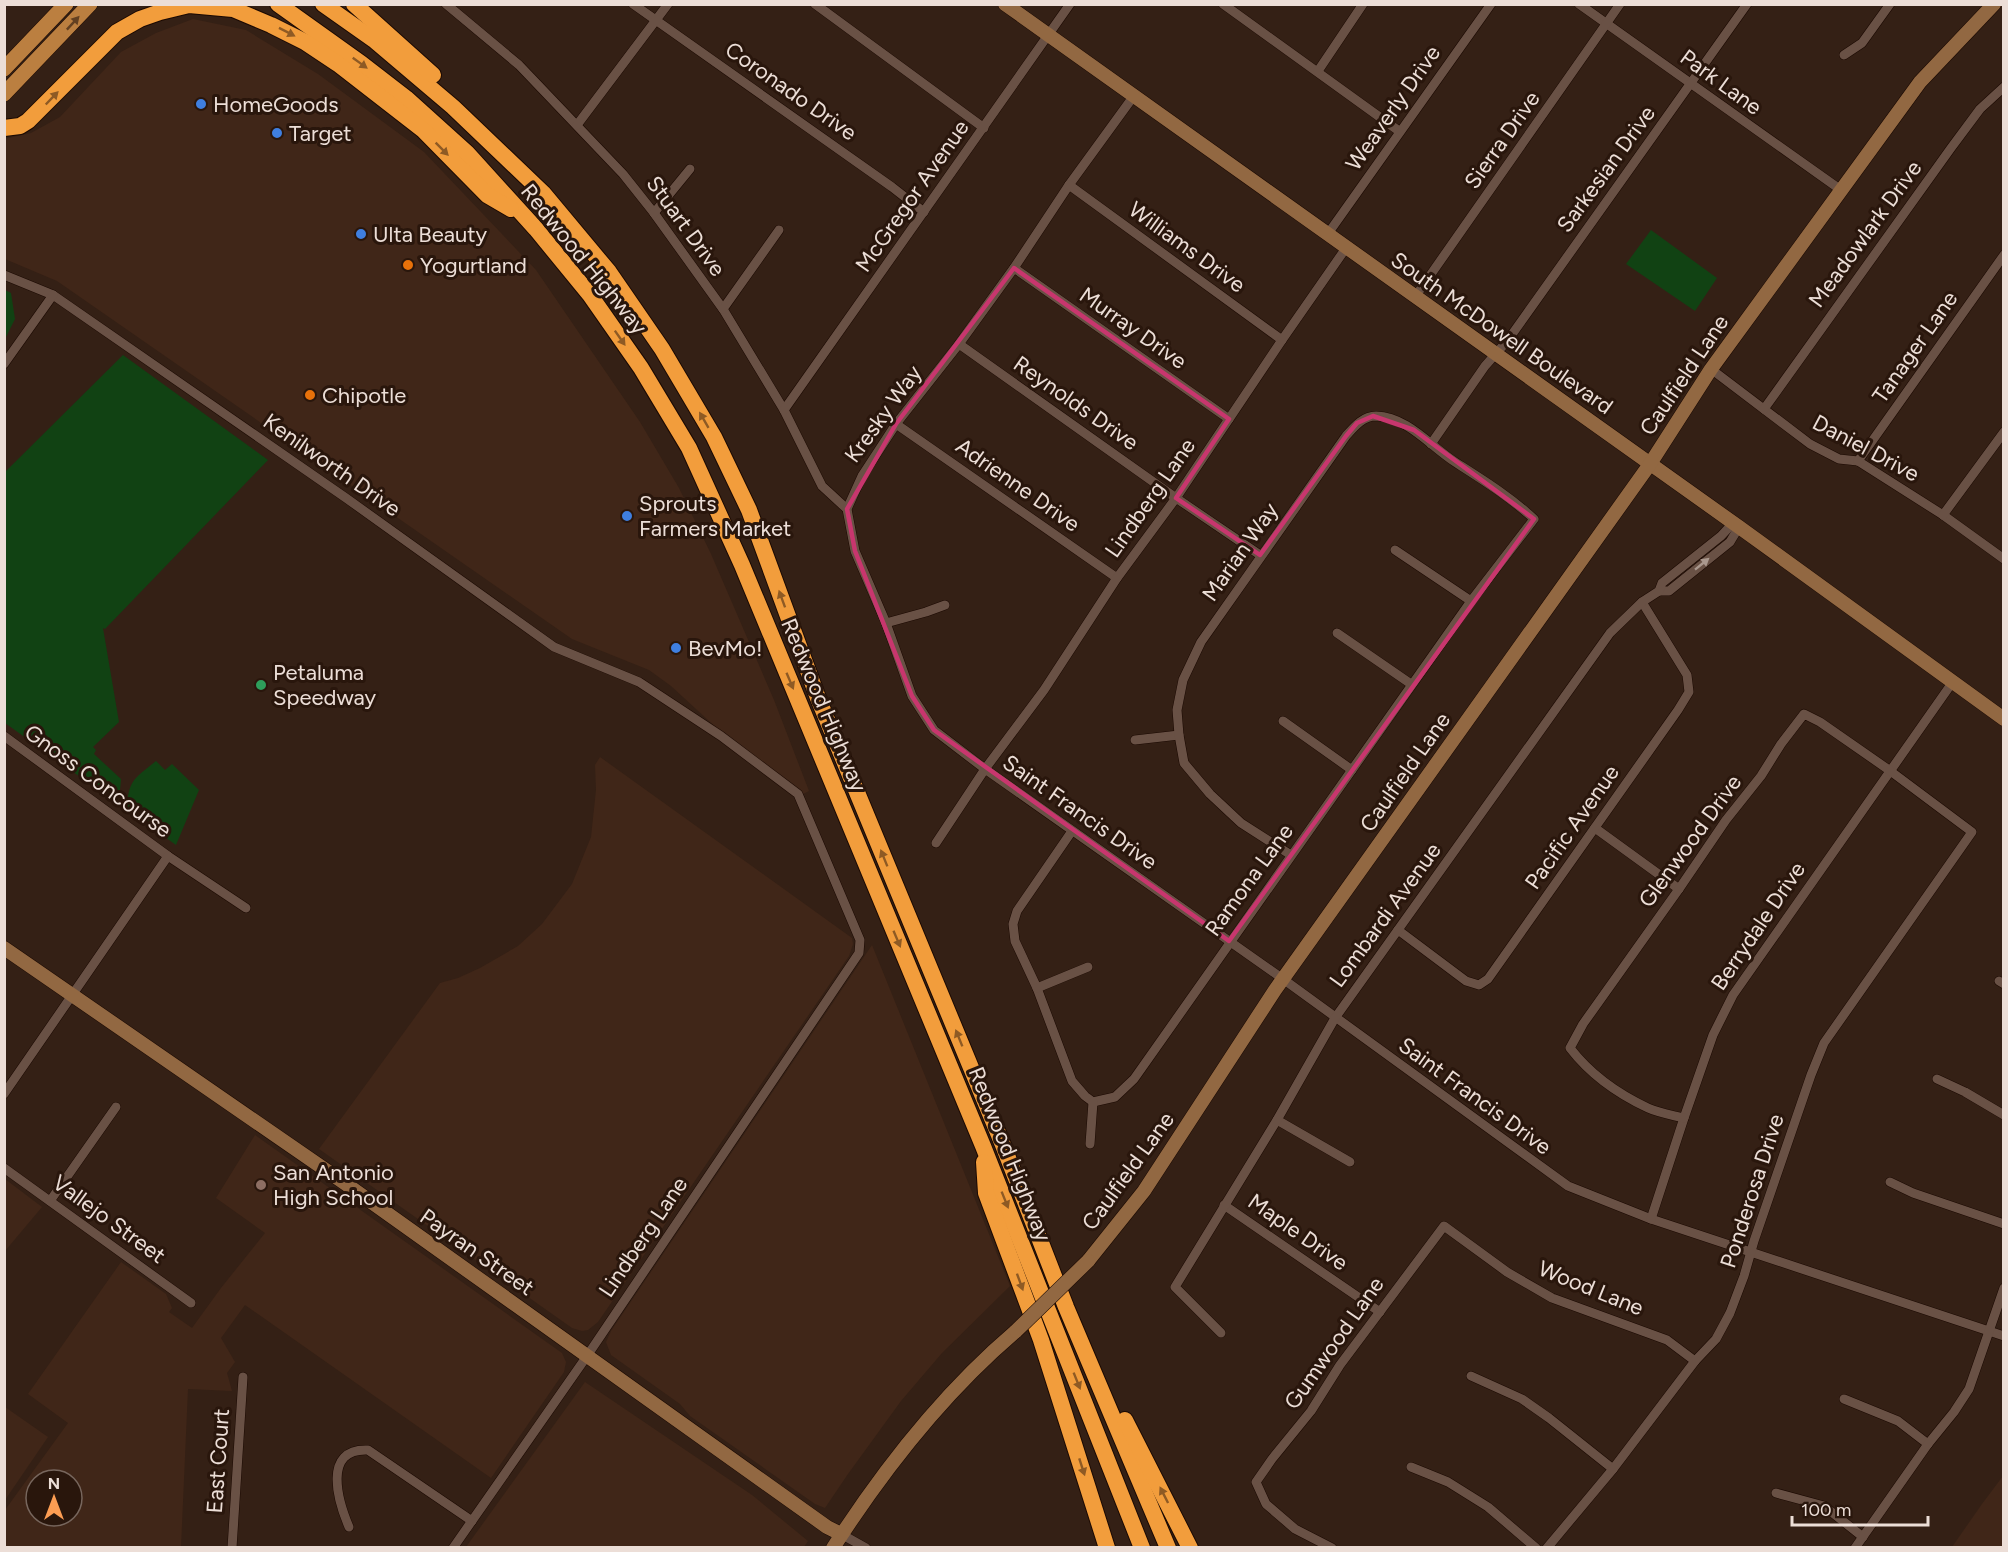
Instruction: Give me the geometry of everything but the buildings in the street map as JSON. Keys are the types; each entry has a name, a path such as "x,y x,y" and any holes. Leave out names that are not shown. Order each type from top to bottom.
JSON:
{"highway":[{"name":"Redwood Highway","path":"278,4 406,98 467,153 527,219 590,295 641,368 689,448 747,576 983,1146 1142,1548"},
{"name":"Redwood Highway","path":"323,4 374,40 453,107 520,169 567,220 609,272 662,349 714,437 744,500 818,698 1003,1145 1066,1307 1168,1548"},
{"path":"354,4 473,110 515,153 520,169"},
{"path":"4,128 20,126 28,121 117,32 140,19 189,6 233,9 305,42 347,71 423,130 487,195 527,219"},
{"path":"983,1146 986,1193 1041,1340 1107,1548"},
{"path":"1066,1307 1190,1548"}],"main road":[{"path":"4,69 66,4"},
{"path":"4,94 90,4"},
{"name":"South McDowell Boulevard","path":"1005,4 2004,719"},
{"name":"Caulfield Lane","path":"833,1548 905,1445 929,1416 984,1358 1016,1331 1088,1261 1144,1191 1283,979 1650,464 1711,369 1920,82 1994,4"},
{"name":"Payran Street","path":"4,948 346,1184 826,1527 842,1534"}],"street":[{"name":"Stuart Drive","path":"446,4 519,65 624,174 723,309 784,410 822,486 847,508"},
{"name":"Coronado Drive","path":"633,4 924,212"},
{"path":"577,125 668,4"},
{"path":"815,4 984,128"},
{"name":"McGregor Avenue","path":"784,410 1070,4"},
{"path":"1223,4 1400,131"},
{"path":"1318,71 1363,4"},
{"name":"Weaverly Drive","path":"1327,235 1491,4"},
{"name":"Park Lane","path":"1580,4 1840,190"},
{"name":"Sierra Drive","path":"1415,297 1620,4"},
{"name":"Sarkesian Drive","path":"1494,353 1508,340 1747,4"},
{"path":"1844,55 1862,42 1890,4"},
{"name":"Meadowlark Drive","path":"1764,408 1980,109 2004,87"},
{"name":"Kresky Way","path":"847,508 862,476 896,424 959,344 1133,97"},
{"path":"654,213 690,169"},
{"name":"Williams Drive","path":"1069,185 1282,340"},
{"path":"723,309 779,231"},
{"name":"Lindberg Lane","path":"936,843 985,769 1044,690 1117,578 1176,498 1346,248"},
{"name":"Tanager Lane","path":"1858,461 2004,255"},
{"name":"Murray Drive","path":"1014,268 1229,419"},
{"name":"Kenilworth Drive","path":"4,275 54,295 337,492 554,647 639,682 721,735 798,794 860,940 860,946"},
{"path":"4,373 5,363 54,295"},
{"name":"Reynolds Drive","path":"959,344 1260,555"},
{"path":"1431,444 1494,353"},
{"name":"Daniel Drive","path":"1711,369 1810,444 1839,459 1858,461 1943,515 2004,559"},
{"name":"Marian Way","path":"1291,855 1241,823 1210,794 1184,763 1177,710 1183,680 1201,642 1260,555 1357,423 1373,416 1390,418 1413,430 1431,444"},
{"name":"Adrienne Drive","path":"896,424 1117,578"},
{"path":"1943,515 2004,432"},
{"name":"Ramona Lane","path":"1093,1102 1115,1097 1134,1079 1229,941 1471,601 1534,519 1490,483 1431,444"},
{"path":"847,508 855,551 886,623 912,696 934,730 985,769"},
{"name":"Lombardi Avenue","path":"1221,1333 1174,1287 1277,1120 1335,1018 1610,633 1642,602 1659,591 1669,591 1730,542 1736,525"},
{"path":"1395,550 1471,601"},
{"name":"Pacific Avenue","path":"1398,930 1466,981 1479,985 1488,979 1596,828 1689,692 1687,675 1642,602"},
{"path":"886,623 945,605"},
{"path":"1337,633 1412,684"},
{"name":"Berrydale Drive","path":"1651,1219 1713,1035 1733,995 1952,683"},
{"name":"Glenwood Drive","path":"1684,1118 1649,1108 1613,1089 1582,1064 1570,1048 1583,1024 1726,820 1761,776 1781,744 1804,714 1820,722 1890,770 1972,832"},
{"path":"1283,721 1352,770"},
{"path":"1135,740 1179,735"},
{"name":"Gnoss Concourse","path":"4,736 168,856 246,908"},
{"name":"Saint Francis Drive","path":"985,769 1283,979 1568,1186 1651,1219 2004,1336"},
{"path":"1596,828 1679,889"},
{"path":"1072,831 1017,911 1013,924 1015,941 1037,988 1072,1081 1093,1102 1090,1144"},
{"name":"Ponderosa Drive","path":"1548,1548 1695,1361 1716,1339 1730,1313 1824,1043 1972,832"},
{"name":"Gnoss Concourse","path":"4,1094 168,856"},
{"name":"Lindberg Lane","path":"453,1548 859,953 860,946"},
{"path":"1037,988 1088,968"},
{"path":"1937,1079 1965,1092 2004,1115"},
{"path":"51,1201 116,1107"},
{"path":"1277,1120 1350,1162"},
{"name":"Vallejo Street","path":"4,1168 191,1303"},
{"path":"1890,1182 1913,1193 2004,1224"},
{"name":"Maple Drive","path":"1224,1205 1380,1312"},
{"name":"Gumwood Lane","path":"1332,1548 1295,1529 1266,1504 1256,1482 1311,1411 1340,1365 1444,1226"},
{"name":"Wood Lane","path":"1444,1226 1507,1272 1552,1298 1667,1340 1695,1361"},
{"path":"1855,1548 1969,1389 2004,1288"},
{"path":"1471,1376 1522,1400 1613,1468"},
{"name":"East Court","path":"232,1548 243,1377"},
{"path":"1844,1399 1898,1421 1928,1444"},
{"path":"349,1527 339,1503 338,1468 343,1458 350,1452 359,1450 368,1450 472,1521"},
{"path":"1411,1467 1448,1482 1488,1507 1536,1548"},
{"path":"1776,1492 1824,1506 1863,1538"},
{"name":"Payran Street","path":"842,1534 866,1548"}],"highlighted area":[{"path":"1014,268 1229,419 1176,498 1260,555 1346,436 1357,423 1373,416 1414,430 1534,519 1229,941 934,730 912,696 855,551 847,509 896,424"}],"shaded area":[{"path":"193,19 246,30 318,74 424,152 536,270 640,422 679,488 711,554 774,700 809,791 803,794 733,743 671,686 649,670 572,639 57,281 5,259 4,139 31,133 60,117 121,52 156,33"},
{"path":"600,757 852,938 853,944 849,956 598,1322 588,1330 582,1331 572,1328 319,1149 440,983 480,968 518,946 542,924 572,884 591,837 596,790 595,765"},
{"path":"872,945 1010,1286 942,1353 901,1401 825,1508 815,1504 690,1416 680,1404 611,1355 606,1342 611,1331"},
{"path":"255,1135 562,1353 566,1362 564,1372 491,1478 245,1305 221,1338 235,1362 227,1373 232,1391 188,1389 181,1547 5,1547 5,1510 24,1484 24,1528 84,1528 84,1468 35,1468 68,1423 28,1394 121,1262 166,1294 172,1308 169,1312 192,1328 265,1233 216,1198"},
{"path":"5,1179 42,1207 5,1251"},
{"path":"585,1382 752,1495 808,1541 804,1547 466,1547"},
{"path":"5,1407 48,1437 27,1468 24,1468 24,1472 5,1500"},
{"path":"2003,1476 2003,1547 1952,1547 1982,1504"}],"green space":[{"path":"1651,230 1717,278 1695,311 1626,264"},
{"path":"5,290 11,293 15,319 5,339"},
{"path":"123,355 268,460 105,629 103,628 119,722 93,747 96,750 94,754 121,779 120,790 111,799 5,723 4,473"},
{"path":"156,761 165,770 172,764 199,790 176,845 127,810 131,786 142,772"}],"place":[{"name":"HomeGoods","path":"201,104"},
{"name":"Target","path":"277,133"},
{"name":"Ulta Beauty","path":"361,234"},
{"name":"Yogurtland","path":"408,265"},
{"name":"Chipotle","path":"310,395"},
{"name":"Sprouts Farmers Market","path":"627,516"},
{"name":"BevMo!","path":"676,648"},
{"name":"Petaluma Speedway","path":"261,685"},
{"name":"San Antonio High School","path":"261,1185"}]}
